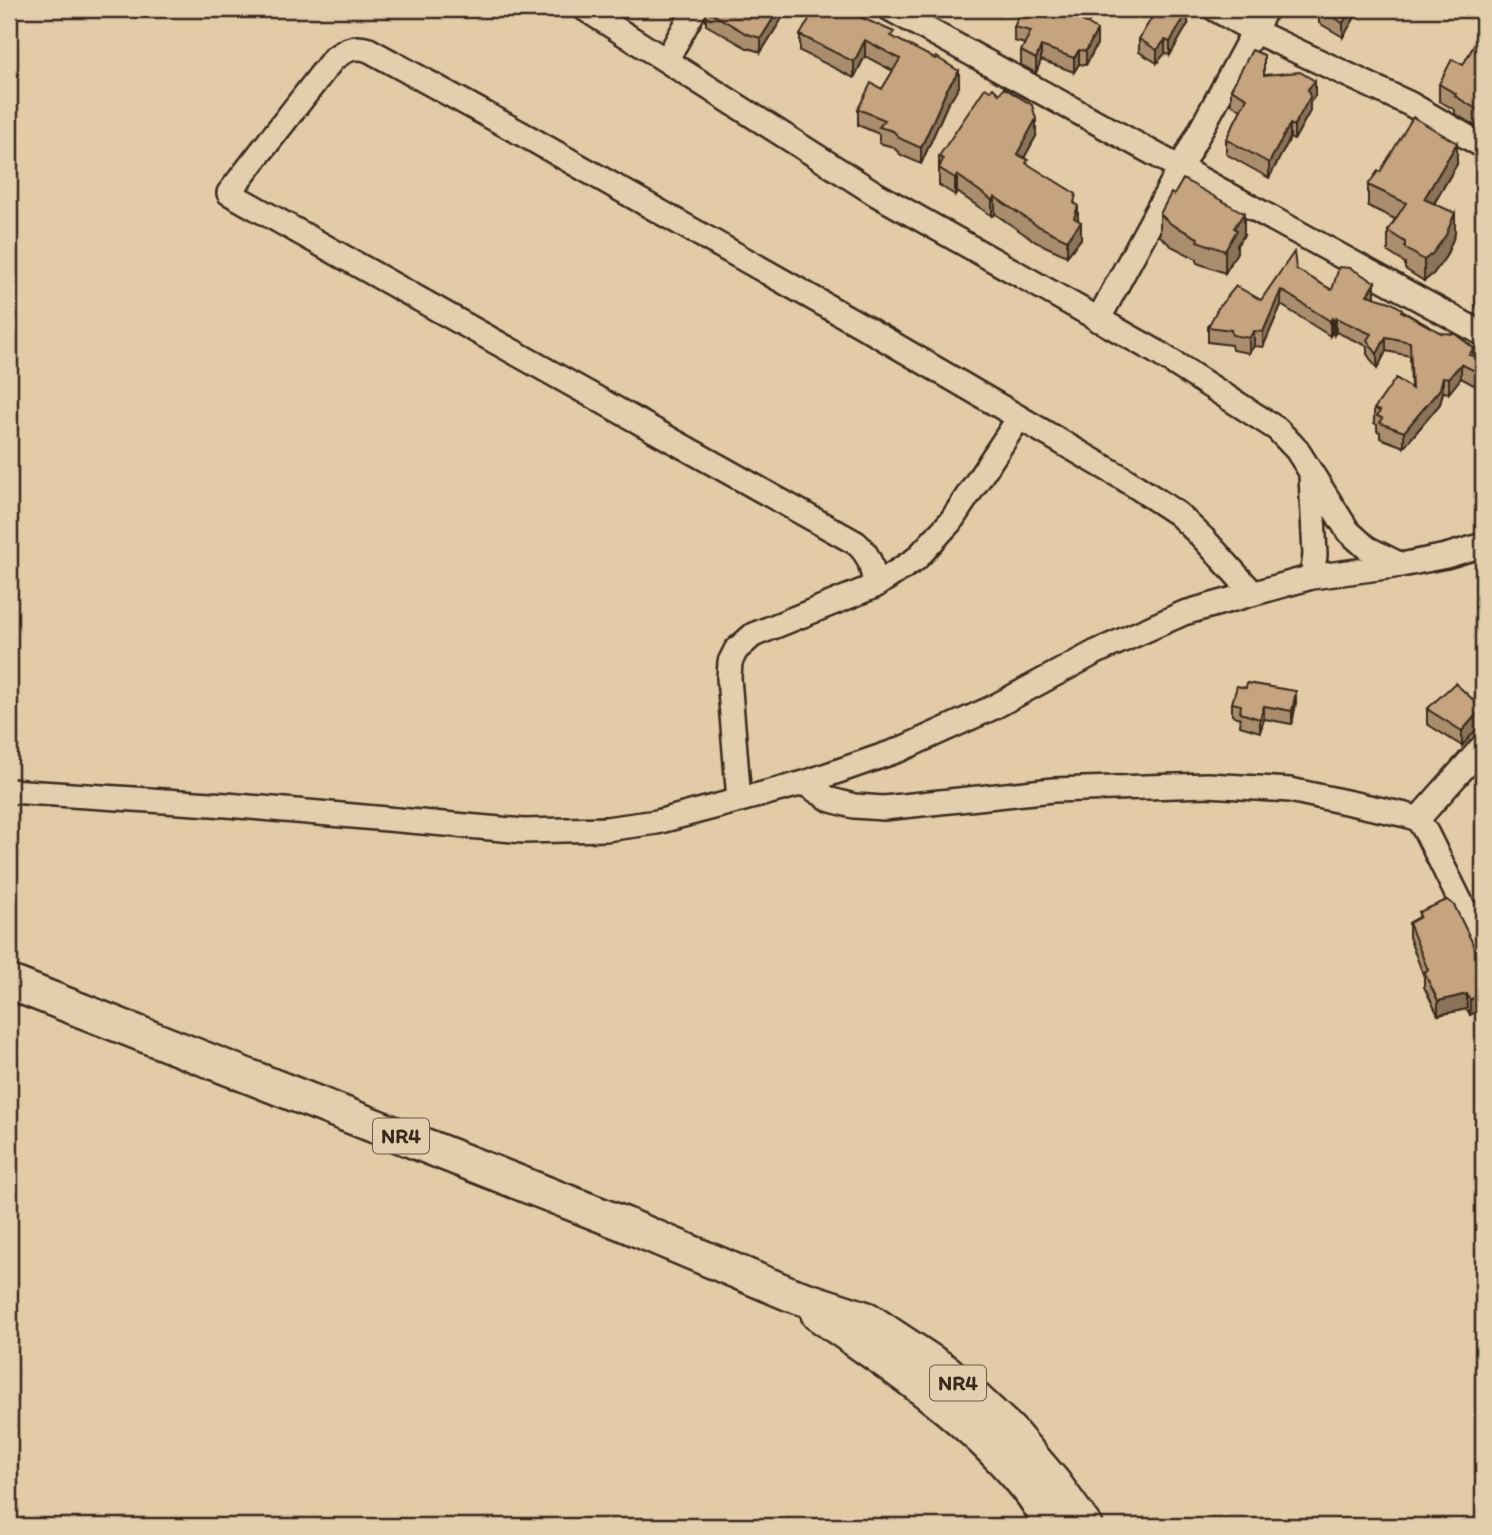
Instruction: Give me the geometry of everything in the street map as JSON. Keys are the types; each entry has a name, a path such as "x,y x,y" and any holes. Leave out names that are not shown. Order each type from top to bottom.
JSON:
{"highway":[{"name":"NR4","path":"9,982 624,1224 790,1294 867,1319 947,1372 1010,1431 1054,1483 1085,1526"},
{"name":"NR4","path":"790,1294 936,1398 991,1447 1028,1488 1053,1526"}],"street":[{"path":"586,9 876,194 1155,351 1278,429 1297,450 1357,541 1401,565"},
{"path":"667,59 695,9"},
{"path":"890,9 1483,334"},
{"path":"1216,9 1254,31 1410,104 1483,146"},
{"path":"1098,320 1266,9"},
{"path":"875,586 871,561 865,551 856,544 229,193 333,59 343,51 359,47 534,140 1123,478 1178,514 1204,538 1252,593"},
{"path":"739,800 729,678 730,662 736,650 753,635 875,586 916,559 951,521 1020,418"},
{"path":"1311,473 1315,555 1312,577"},
{"path":"9,790 228,805 524,831 606,829 657,821 804,783 886,755 940,733 1137,632 1184,613 1312,577 1401,565 1483,545"},
{"path":"1418,819 1483,746"},
{"path":"804,783 831,800 854,806 884,808 1054,790 1208,785 1290,790 1418,819"},
{"path":"1418,819 1483,947"}],"building":[{"path":"707,9 779,9 761,38 747,34"},
{"path":"815,9 842,9 894,32 891,36 959,71 947,89 921,148 901,139 893,131 879,127 885,120 858,109 871,83 882,89 900,59 865,40 854,62 800,35"},
{"path":"1022,9 1088,9 1081,20 1097,30 1086,51 1079,50 1074,58 1041,46 1036,59 1021,51 1031,31 1014,27"},
{"path":"1157,9 1188,11 1170,42 1165,40 1157,50 1139,39"},
{"path":"1320,9 1351,9 1343,23"},
{"path":"1483,29 1483,113 1439,84 1452,59 1463,65"},
{"path":"1252,50 1264,55 1264,75 1300,72 1315,81 1308,89 1310,97 1294,126 1290,124 1269,163 1226,139 1247,98 1231,89"},
{"path":"985,88 990,91 993,88 999,94 1004,88 1032,105 1036,119 1017,154 1028,160 1026,163 1076,194 1074,203 1078,206 1074,218 1081,222 1067,240 1036,225 995,197 992,200 957,175 955,178 939,168 943,159 939,156"},
{"path":"1413,117 1457,143 1424,199 1455,213 1446,235 1433,253 1424,260 1405,248 1405,242 1388,231 1406,203 1368,185 1378,171 1380,172"},
{"path":"1183,179 1244,213 1234,228 1237,230 1225,251 1197,241 1198,238 1171,224 1160,214 1171,193 1174,195"},
{"path":"1294,252 1296,269 1332,290 1339,267 1350,268 1375,282 1367,295 1390,302 1441,333 1455,334 1474,348 1469,355 1473,356 1476,349 1483,355 1483,375 1461,364 1449,378 1443,377 1440,389 1404,432 1380,423 1382,418 1377,416 1380,411 1374,409 1396,378 1412,389 1410,342 1386,337 1377,354 1367,340 1371,334 1336,318 1330,321 1281,290 1263,332 1254,331 1249,338 1232,335 1231,330 1208,327 1218,308 1236,286 1261,300"},
{"path":"1483,275 1483,291 1476,287"},
{"path":"1247,683 1296,691 1292,711 1264,706 1260,719 1240,713 1241,705 1232,703 1237,686 1246,688"},
{"path":"1455,683 1482,708 1462,731 1427,709"},
{"path":"1447,900 1454,905 1483,960 1483,993 1470,1000 1467,994 1438,1001 1424,972 1428,970 1409,923 1420,917 1419,912"}]}
